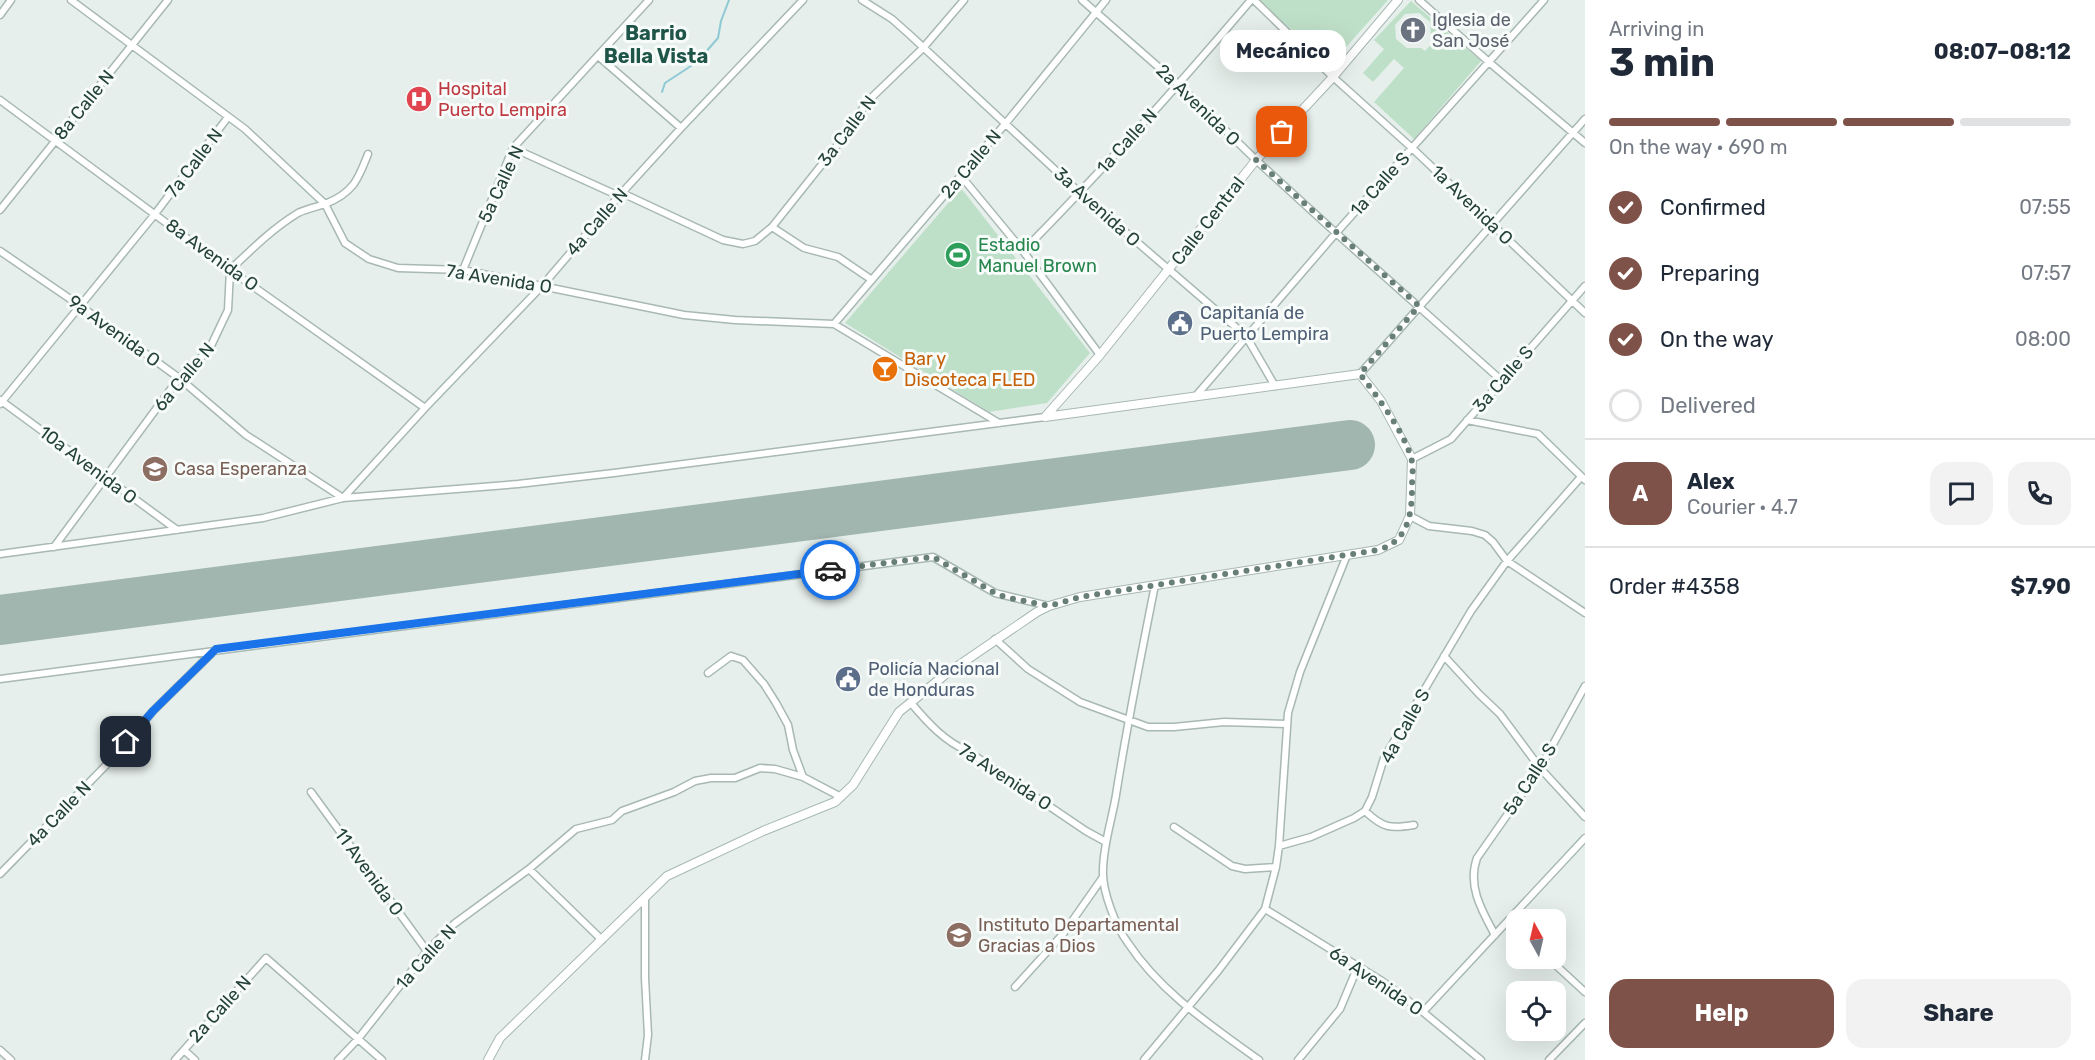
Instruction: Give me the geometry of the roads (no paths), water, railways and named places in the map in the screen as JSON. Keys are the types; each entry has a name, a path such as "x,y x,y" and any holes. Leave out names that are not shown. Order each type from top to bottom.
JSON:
{"street":[{"path":"0,15 11,0"},
{"name":"7a Avenida O","path":"71,0 245,129 325,204 345,243 369,259 398,268 463,270 684,315 735,320 834,324 999,423"},
{"name":"8a Calle N","path":"0,210 168,0"},
{"name":"5a Calle N","path":"463,270 513,148 649,0"},
{"name":"4a Calle N","path":"343,498 425,408 542,286 681,128 803,0"},
{"name":"3a Avenida O","path":"862,0 910,35 1080,194 1246,336 1275,386"},
{"name":"3a Calle N","path":"620,195 723,240 743,244 755,241 772,227 839,143 868,101 922,48 964,0"},
{"name":"2a Avenida O","path":"1082,0 1179,85 1336,233 1502,380"},
{"name":"2a Calle N","path":"834,324 1006,123 1106,0"},
{"name":"1a Avenida O","path":"1252,0 1585,313"},
{"name":"1a Calle N","path":"1023,251 1080,194 1252,0"},
{"name":"Calle Central","path":"1045,417 1100,355 1256,160 1333,77 1398,0"},
{"path":"1419,0 1585,143"},
{"name":"1a Calle S","path":"1194,398 1336,233 1545,0"},
{"path":"598,56 681,128"},
{"name":"8a Avenida O","path":"0,100 230,270 425,408"},
{"name":"7a Calle N","path":"1,401 154,214 228,117"},
{"path":"0,554 263,518 343,498 614,473 1194,398 1360,374 1585,119"},
{"path":"513,148 620,195"},
{"path":"230,270 270,232 301,212 345,194 357,182 368,154"},
{"path":"961,176 1023,251 1100,355"},
{"path":"772,227 804,248 838,257 872,280"},
{"name":"9a Avenida O","path":"0,251 179,378 246,435 343,498"},
{"name":"6a Calle N","path":"54,547 179,378 209,350 228,310 230,270"},
{"name":"3a Calle S","path":"1412,459 1451,439 1585,286"},
{"path":"488,1060 500,1038 667,876 763,831 836,802 853,785 899,711 995,639 1049,606 1080,597 1378,550 1395,542 1401,536 1410,516 1412,459 1381,401 1360,374"},
{"name":"10a Avenida O","path":"1,401 177,530"},
{"path":"1467,420 1538,434 1583,478"},
{"name":"4a Calle S","path":"1365,811 1372,797 1384,758 1471,611 1507,561 1583,478"},
{"path":"1410,516 1429,526 1472,531 1485,535 1507,561 1585,613"},
{"path":"1144,1060 1218,971 1265,909 1279,846 1288,712 1300,672 1347,555"},
{"path":"0,679 933,557 995,593 1049,606"},
{"path":"1155,585 1106,842 1103,877 1114,916 1126,942 1157,979 1187,1008 1259,1060"},
{"path":"995,639 1028,669 1080,702 1148,727 1224,722 1287,724"},
{"name":"4a Calle N","path":"0,874 115,756 153,711 216,649"},
{"path":"708,673 731,656 743,660 764,684 788,725 793,750 803,777"},
{"path":"1444,657 1500,714 1540,768 1585,817"},
{"name":"5a Calle S","path":"1495,935 1478,903 1473,869 1477,858 1540,768 1585,687"},
{"name":"7a Avenida O","path":"911,703 930,726 954,745 969,752 1106,842"},
{"name":"1a Calle N","path":"338,1060 427,951 454,924 529,869 576,829 612,820 622,811 674,792 695,781 735,778 760,768 775,769 803,777 842,797"},
{"name":"11 Avenida O","path":"311,792 427,951"},
{"path":"1279,846 1311,837 1365,811 1377,823 1393,829 1414,825"},
{"path":"1174,827 1232,866 1276,867"},
{"path":"1519,909 1585,838"},
{"path":"529,869 602,940"},
{"path":"1015,987 1063,934 1103,877"},
{"path":"645,897 648,1035 645,1060"},
{"name":"6a Avenida O","path":"1265,909 1382,981 1481,1060"},
{"path":"1423,1012 1506,923"},
{"name":"2a Calle N","path":"175,1060 266,958 357,1039"},
{"path":"1298,1060 1340,1009 1358,966"},
{"path":"1560,969 1585,992"},
{"path":"1549,1060 1585,1023"},
{"path":"357,1039 382,1060"},
{"path":"0,1050 7,1059"},
{"path":"184,1050 195,1060"}],"waterway":[{"path":"662,92 665,83 697,62 718,38 721,21 729,0"}],"place":[{"name":"Iglesia de San José","path":"1413,30"},
{"name":"Hospital Puerto Lempira","path":"419,99"},
{"name":"Mecánico","path":"1282,132"},
{"name":"Estadio Manuel Brown","path":"958,255"},
{"name":"Capitanía de Puerto Lempira","path":"1180,323"},
{"name":"Bar y Discoteca FLED","path":"885,369"},
{"name":"Casa Esperanza","path":"155,469"},
{"name":"Policía Nacional de Honduras","path":"848,679"},
{"name":"Instituto Departamental Gracias a Dios","path":"959,935"}],"district":[{"name":"Barrio Bella Vista","path":"656,44"}]}
